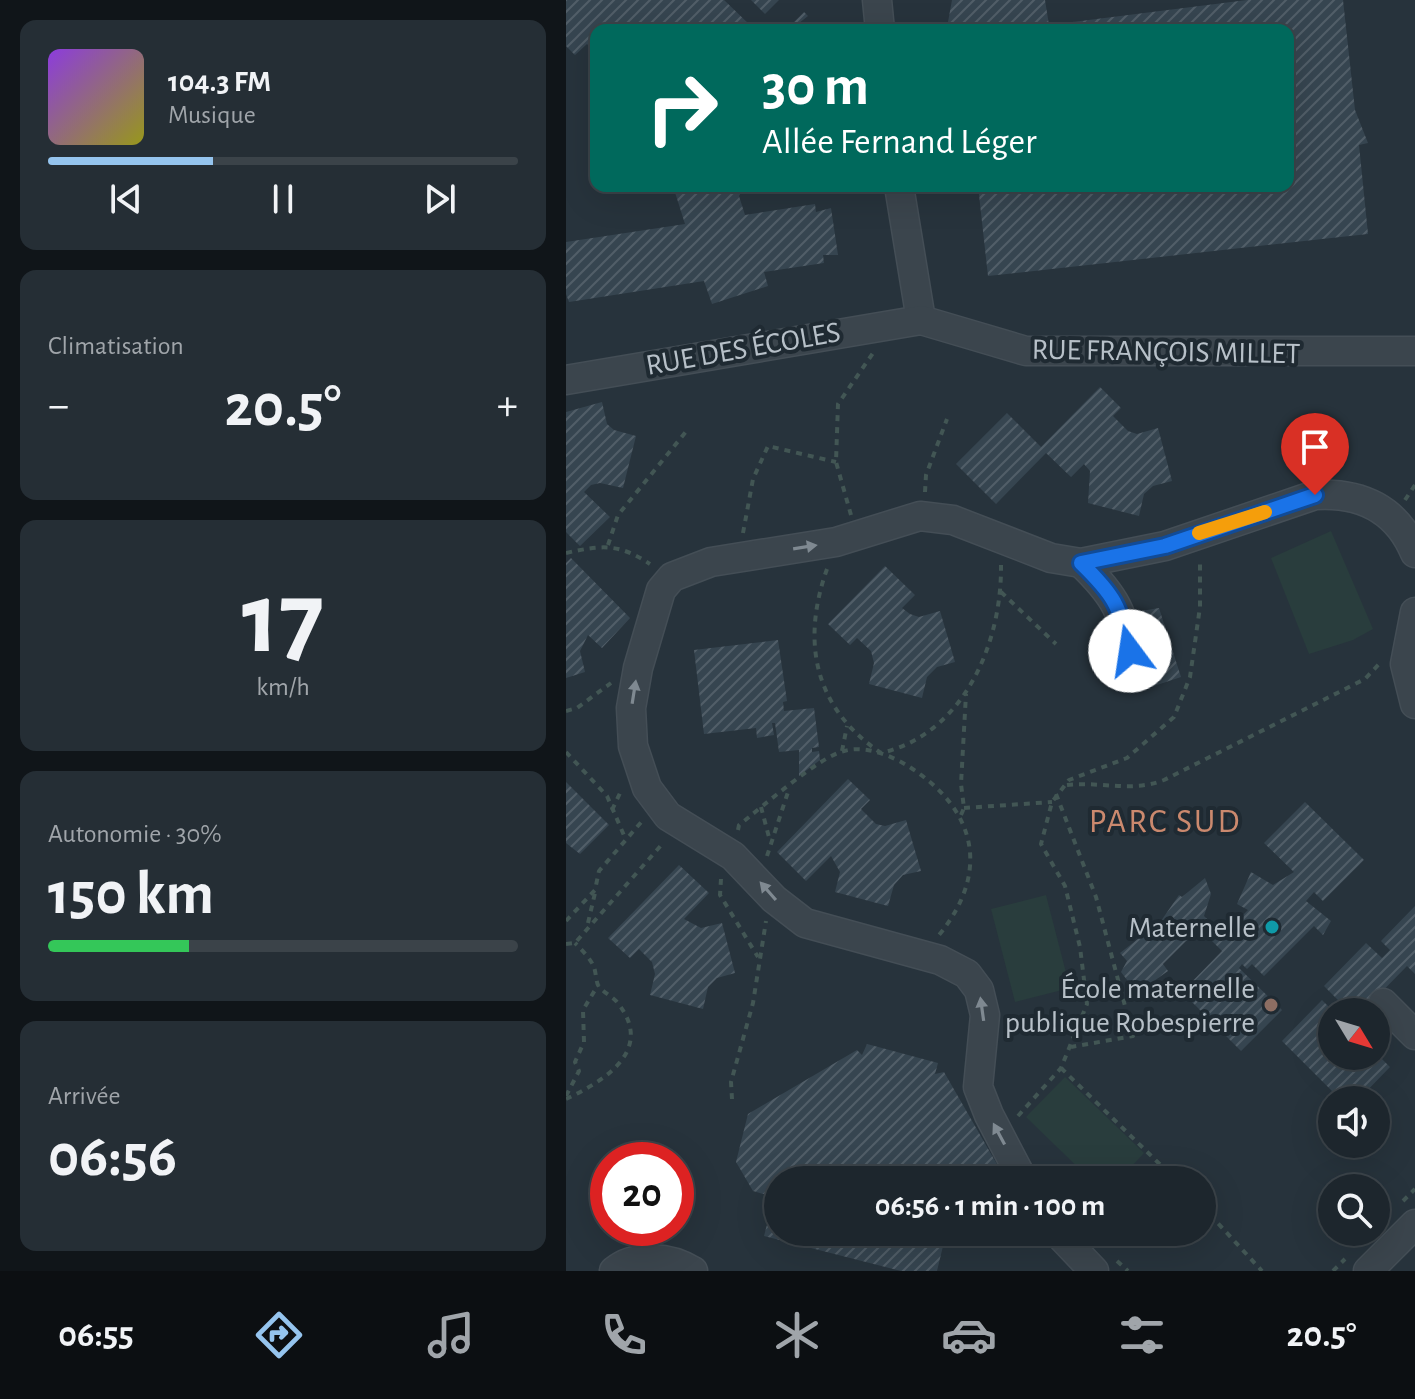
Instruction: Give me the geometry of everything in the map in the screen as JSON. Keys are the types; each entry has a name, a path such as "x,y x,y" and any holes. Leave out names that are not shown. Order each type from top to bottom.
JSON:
{"street":[{"path":"877,0 879,24"},
{"path":"900,192 921,320"},
{"name":"RUE DES ÉCOLES","path":"566,380 921,320"},
{"name":"RUE FRANÇOIS MILLET","path":"921,320 1026,351 1415,351"},
{"path":"1016,1166 978,1087 985,1015 979,990 967,974 923,955 818,928 774,899 733,856 679,825 657,804 647,788 633,746 631,708 655,605 672,577 689,568 739,556 847,539 890,523 924,517 953,520 1051,558 1081,563 1165,546 1315,495 1347,495 1371,502 1393,518 1408,536 1415,553"},
{"path":"1081,563 1109,590 1120,609 1136,672"},
{"path":"1413,620 1405,664 1415,704"},
{"path":"1390,1010 1415,1035"},
{"path":"1368,1271 1413,1229"},
{"path":"1070,1246 1094,1271"},
{"path":"614,1271 642,1259 667,1260 693,1271"}],"path":[{"path":"885,324 881,343 838,404 836,462 847,539 814,607 814,646 819,676 846,723 859,738 928,779 946,793 961,815 971,863 965,889 946,926 923,955"},
{"path":"924,517 926,475 947,419"},
{"path":"608,545 618,515 689,428"},
{"path":"739,556 753,479 768,446 836,462"},
{"path":"998,1133 1014,1121 1061,1068 1087,1002 1080,947 1065,886 1041,844 1052,802 1065,785 1095,767 1127,758 1174,717 1190,677 1200,607 1197,533"},
{"path":"758,957 720,895 721,879 733,856 739,825 842,751 881,753 901,748 926,735 955,708 990,642 1001,592 1001,539"},
{"path":"566,553 608,545 633,552 672,577"},
{"path":"1001,592 1056,644"},
{"path":"1065,785 1086,783 1137,788 1164,780 1365,679 1391,643 1413,620"},
{"path":"566,711 598,694 628,667 638,668"},
{"path":"961,815 964,808 961,784 966,691"},
{"path":"842,751 848,731 846,723"},
{"path":"566,752 607,796 626,840"},
{"path":"767,860 790,787"},
{"path":"1056,794 1096,897 1133,1036 1071,1047"},
{"path":"964,808 1052,802"},
{"path":"588,923 599,871 657,804"},
{"path":"761,807 771,844"},
{"path":"575,943 588,923 679,825"},
{"path":"566,921 595,890"},
{"path":"732,1099 731,1082 753,1003 758,957 774,899"},
{"path":"566,944 575,943"},
{"path":"566,1098 595,1085 616,1068 628,1050 630,1040 624,1013 598,985 591,960 575,943"},
{"path":"566,1098 579,1071 575,1062 584,1042 583,1010 598,985"},
{"path":"1061,1068 1162,1166"},
{"path":"1216,1221 1262,1271"}],"green space":[{"path":"1331,531 1373,629 1353,640 1309,654 1271,558"},
{"path":"1046,895 1070,988 1015,1002 991,909"},
{"path":"1065,1077 1144,1153 1132,1166 1077,1166 1026,1117"}],"building":[{"path":"566,0 724,0 749,24 590,24 590,47 587,44 575,55 566,46"},
{"path":"751,0 779,0 765,14"},
{"path":"952,0 1045,0 1049,24 959,24 948,22"},
{"path":"1247,0 1343,0 1355,110 1368,143 1359,145 1368,234 988,276 979,192 1294,192 1294,24 1057,24"},
{"path":"804,12 808,16 798,24 792,24"},
{"path":"675,192 741,192 739,196 745,215 815,204 816,212 831,208 838,255 823,255 824,263 764,272 768,286 712,304 704,281 569,302 566,294 566,242 685,224"},
{"path":"1100,387 1121,408 1113,416 1128,431 1137,434 1158,428 1172,481 1153,486 1144,494 1139,516 1088,503 1090,471 1084,464 1071,477 1046,453 996,504 956,464 1007,413 1041,447"},
{"path":"602,402 607,424 614,430 636,436 623,488 600,483 591,485 584,492 610,517 580,546 566,532 566,412"},
{"path":"571,558 630,618 602,648 588,635 580,651 585,672 566,678 566,563"},
{"path":"885,566 915,595 902,608 919,617 940,611 955,662 937,667 927,677 922,698 869,684 874,663 871,651 857,638 850,645 828,624"},
{"path":"1159,608 1181,677 1133,693 1128,681 1129,613"},
{"path":"778,640 787,701 783,702 784,711 814,708 819,747 812,748 812,752 819,751 820,760 799,776 799,750 779,752 775,723 772,723 774,735 757,738 756,728 704,734 694,650"},
{"path":"848,779 870,800 861,809 876,824 885,826 906,820 921,871 903,875 894,885 888,906 835,892 840,872 831,856 806,881 777,852"},
{"path":"566,782 609,825 580,854 566,843"},
{"name":"Maternelle","path":"1305,802 1364,860 1323,901 1314,892 1306,901 1331,921 1323,935 1314,926 1264,976 1252,964 1247,969 1242,964 1239,968 1282,1010 1241,1051 1182,992 1222,951 1199,928 1163,964 1168,971 1137,993 1121,972 1127,961 1120,953 1161,921 1179,895 1182,897 1205,878 1211,894 1204,916 1223,935 1248,910 1237,904 1251,872 1273,885 1294,872 1264,843"},
{"path":"679,865 709,893 684,919 701,928 722,923 735,973 717,978 708,987 703,1009 650,995 655,974 652,962 639,949 630,958 608,938"},
{"path":"1415,906 1415,974 1407,966 1376,998 1336,998 1324,986 1366,943 1382,958 1390,950 1381,941"},
{"path":"1318,1004 1318,1070 1387,1070 1372,1086 1327,1086 1282,1041"},
{"path":"867,1044 938,1063 935,1074 944,1072 998,1166 764,1166 764,1194 753,1191 736,1162 748,1114 857,1050 862,1055"},
{"path":"803,1246 943,1246 937,1271 901,1271"}],"slow traffic":[{"path":"1199,533 1265,512"}],"place":[{"name":"Maternelle","path":"1272,927"},
{"name":"École maternelle publique Robespierre","path":"1271,1005"}],"district":[{"name":"PARC SUD","path":"1165,820"}],"route":[{"path":"1130,651 1120,609 1109,590 1081,563 1165,546 1315,495"}]}
